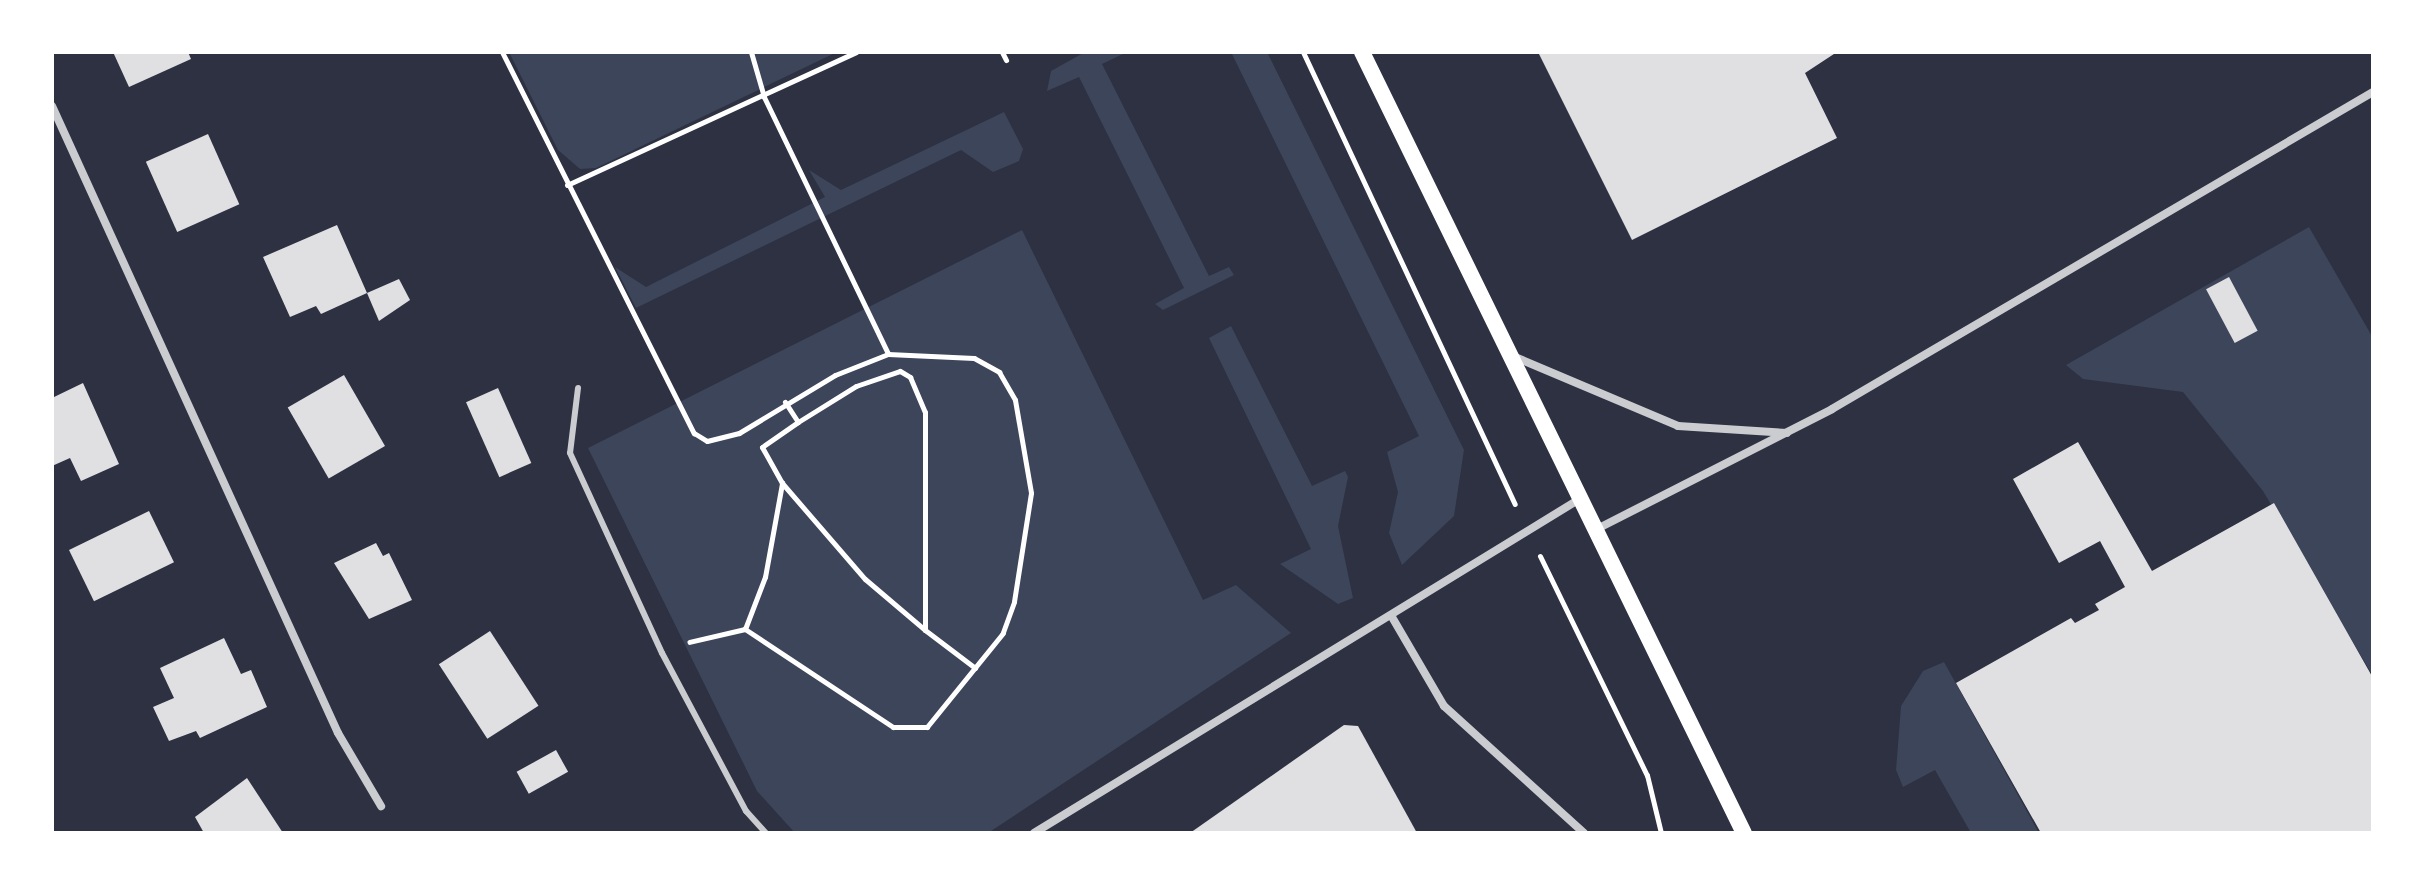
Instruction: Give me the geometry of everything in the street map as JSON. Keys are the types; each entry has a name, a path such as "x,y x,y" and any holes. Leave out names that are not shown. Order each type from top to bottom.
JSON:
{"main road":[{"path":"1362,52 1593,531 1744,833"}],"street":[{"path":"1593,531 1788,433 2373,92"},
{"path":"52,106 338,733 381,806"},
{"path":"1510,355 1678,426 1788,433"},
{"path":"1034,833 1392,617 1578,500"},
{"path":"1392,617 1444,706 1584,833"}],"lane":[{"path":"578,388 570,453 662,653 746,811 766,833"}],"path":[{"path":"502,52 694,433 721,441 785,402 888,354 974,358 999,372 1015,400 1031,478 1025,550 1003,633 927,727 914,731 856,705 745,629 724,629 662,653"},
{"path":"751,52 764,97 888,354"},
{"path":"567,185 764,97 856,52"},
{"path":"1002,52 1006,60"},
{"path":"1303,52 1647,775 1661,833"},
{"path":"925,630 925,412 910,377 900,371 856,386 762,447 782,483 865,579 925,630 975,668"},
{"path":"785,402 798,422"},
{"path":"745,629 765,577 782,483"}],"shaded area":[{"path":"509,52 837,52 596,168 580,169 558,150"},
{"path":"1085,52 1127,52 1102,64 1209,276 1229,267 1234,275 1163,310 1155,304 1184,288 1079,77 1047,91 1051,71"},
{"path":"1231,52 1267,52 1464,450 1454,516 1402,565 1389,533 1398,492 1387,452 1419,436"},
{"path":"1004,112 1023,149 1019,161 993,172 961,150 636,308 615,267 646,287 825,197 809,170 841,190"},
{"path":"2309,227 2373,338 2373,676 2263,491 2183,392 2083,379 2066,365"},
{"path":"1022,230 1203,600 1236,585 1291,633 988,833 795,833 757,791 588,448"},
{"path":"1231,326 1312,486 1345,471 1348,477 1338,526 1353,598 1338,604 1280,564 1311,549 1209,338"},
{"path":"1944,662 2039,833 1971,833 1935,770 1903,787 1896,770 1901,706 1923,671"}],"building":[{"path":"113,52 188,52 191,59 129,87"},
{"path":"1538,52 1837,52 1805,73 1837,138 1632,240"},
{"path":"208,134 239,204 177,232 146,162"},
{"path":"337,225 367,293 321,314 316,306 290,317 263,257"},
{"path":"2229,277 2258,331 2235,343 2206,289"},
{"path":"399,279 410,300 379,321 367,293"},
{"path":"344,375 385,446 329,479 288,408"},
{"path":"83,383 119,464 81,481 70,458 52,466 52,398"},
{"path":"498,388 531,463 499,477 466,402"},
{"path":"2078,442 2152,571 2274,503 2373,678 2373,833 2041,833 1956,683 2071,618 2075,623 2099,610 2095,604 2125,587 2100,541 2059,563 2013,479"},
{"path":"149,511 174,562 94,601 69,550"},
{"path":"376,543 383,556 389,553 412,600 369,619 334,563"},
{"path":"490,631 538,706 487,739 439,664"},
{"path":"224,638 241,674 251,670 267,707 200,738 196,731 169,741 153,707 174,698 160,668"},
{"path":"1344,725 1358,726 1417,833 1190,833"},
{"path":"556,750 568,772 529,794 517,772"},
{"path":"247,778 283,833 204,833 195,817"}]}
